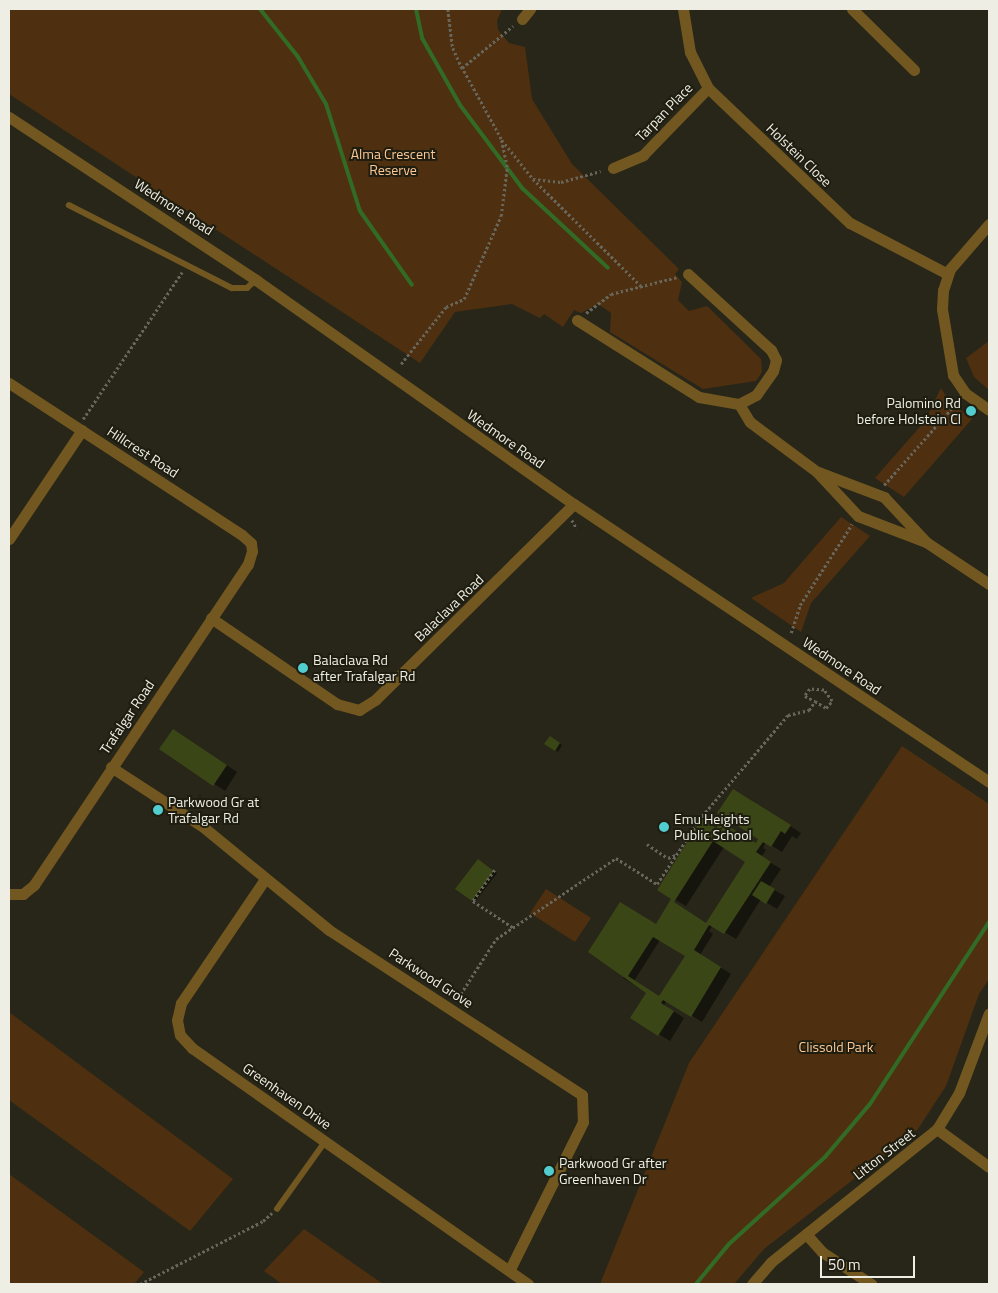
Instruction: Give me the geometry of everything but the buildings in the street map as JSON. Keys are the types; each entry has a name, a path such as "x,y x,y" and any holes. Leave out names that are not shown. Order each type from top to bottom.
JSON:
{"street":[{"path":"522,19 530,9"},
{"name":"Holstein Close","path":"683,9 690,52 708,88 850,224 948,274"},
{"path":"852,9 914,70"},
{"name":"Tarpan Place","path":"612,168 643,155 708,88"},
{"name":"Wedmore Road","path":"9,117 256,280 574,504 989,782"},
{"path":"989,224 948,274 942,309 951,369 965,393 989,410"},
{"path":"577,320 699,397 739,404 756,395 773,371 776,360 771,350 688,274"},
{"name":"Hillcrest Road","path":"9,383 242,535 251,543 252,551"},
{"path":"739,404 750,422 817,472 864,520 926,542"},
{"path":"9,539 80,429"},
{"path":"817,472 884,497 926,542 989,584"},
{"name":"Balaclava Road","path":"211,618 337,704 359,710 375,700 574,504"},
{"name":"Trafalgar Road","path":"14,894 34,885 248,564 252,551"},
{"name":"Parkwood Grove","path":"111,767 202,826 329,930 582,1096 583,1122 509,1271"},
{"name":"Greenhaven Drive","path":"265,879 181,1003 178,1028 192,1048 528,1284"},
{"name":"Litton Street","path":"752,1284 771,1262 937,1129 959,1093 989,1012"},
{"path":"937,1129 989,1167"},
{"path":"806,1234 822,1252 871,1284"}],"lane":[{"path":"69,205 238,289 248,288 256,280"},
{"path":"277,1209 325,1142"}],"path":[{"path":"448,9 453,48 501,139 533,179 641,286"},
{"path":"462,68 522,19"},
{"path":"401,364 446,307 464,299 498,224 507,167 501,139"},
{"path":"533,179 561,182 612,168"},
{"path":"80,429 187,265"},
{"path":"577,320 611,294 688,274"},
{"path":"810,688 824,690 832,701 826,708 814,701 805,696 810,688"},
{"path":"458,998 496,939 616,858 657,884 702,816 788,715 809,710 814,701"},
{"path":"647,844 668,858 676,855"},
{"path":"495,870 473,901 514,928"},
{"path":"140,1284 263,1221 277,1209"}],"green space":[{"name":"Alma Crescent Reserve","path":"9,9 502,9 497,21 498,30 509,43 525,47 532,99 572,164 679,269 675,274 682,282 678,300 689,311 707,306 761,359 762,372 756,381 703,389 610,332 611,313 598,304 581,313 574,310 563,327 544,314 540,318 512,304 455,312 420,363 9,94"},
{"path":"989,341 989,390 974,377 966,358"},
{"path":"941,388 949,401 972,419 904,497 875,478 925,421"},
{"path":"841,517 870,536 811,603 801,632 751,598 784,583"},
{"name":"Clissold Park","path":"902,746 989,804 989,979 979,994 946,1086 918,1129 764,1249 734,1284 600,1284 689,1063"},
{"path":"546,889 591,918 575,942 530,913"},
{"path":"9,1012 233,1179 190,1231 9,1100"},
{"path":"9,1174 144,1272 134,1284 9,1284"},
{"path":"304,1229 383,1284 282,1284 264,1271"}],"waterway":[{"path":"260,9 298,57 326,104 360,211 412,285"},
{"path":"416,9 422,38 460,105 522,188 608,268"},
{"path":"696,1284 729,1244 825,1157 870,1104 989,922"}],"place":[{"name":"Palomino Rd before Holstein Cl","path":"971,411"},
{"name":"Balaclava Rd after Trafalgar Rd","path":"303,668"},
{"name":"Parkwood Gr at Trafalgar Rd","path":"158,810"},
{"name":"Emu Heights Public School","path":"664,827"},
{"name":"Parkwood Gr after Greenhaven Dr","path":"549,1171"}]}
